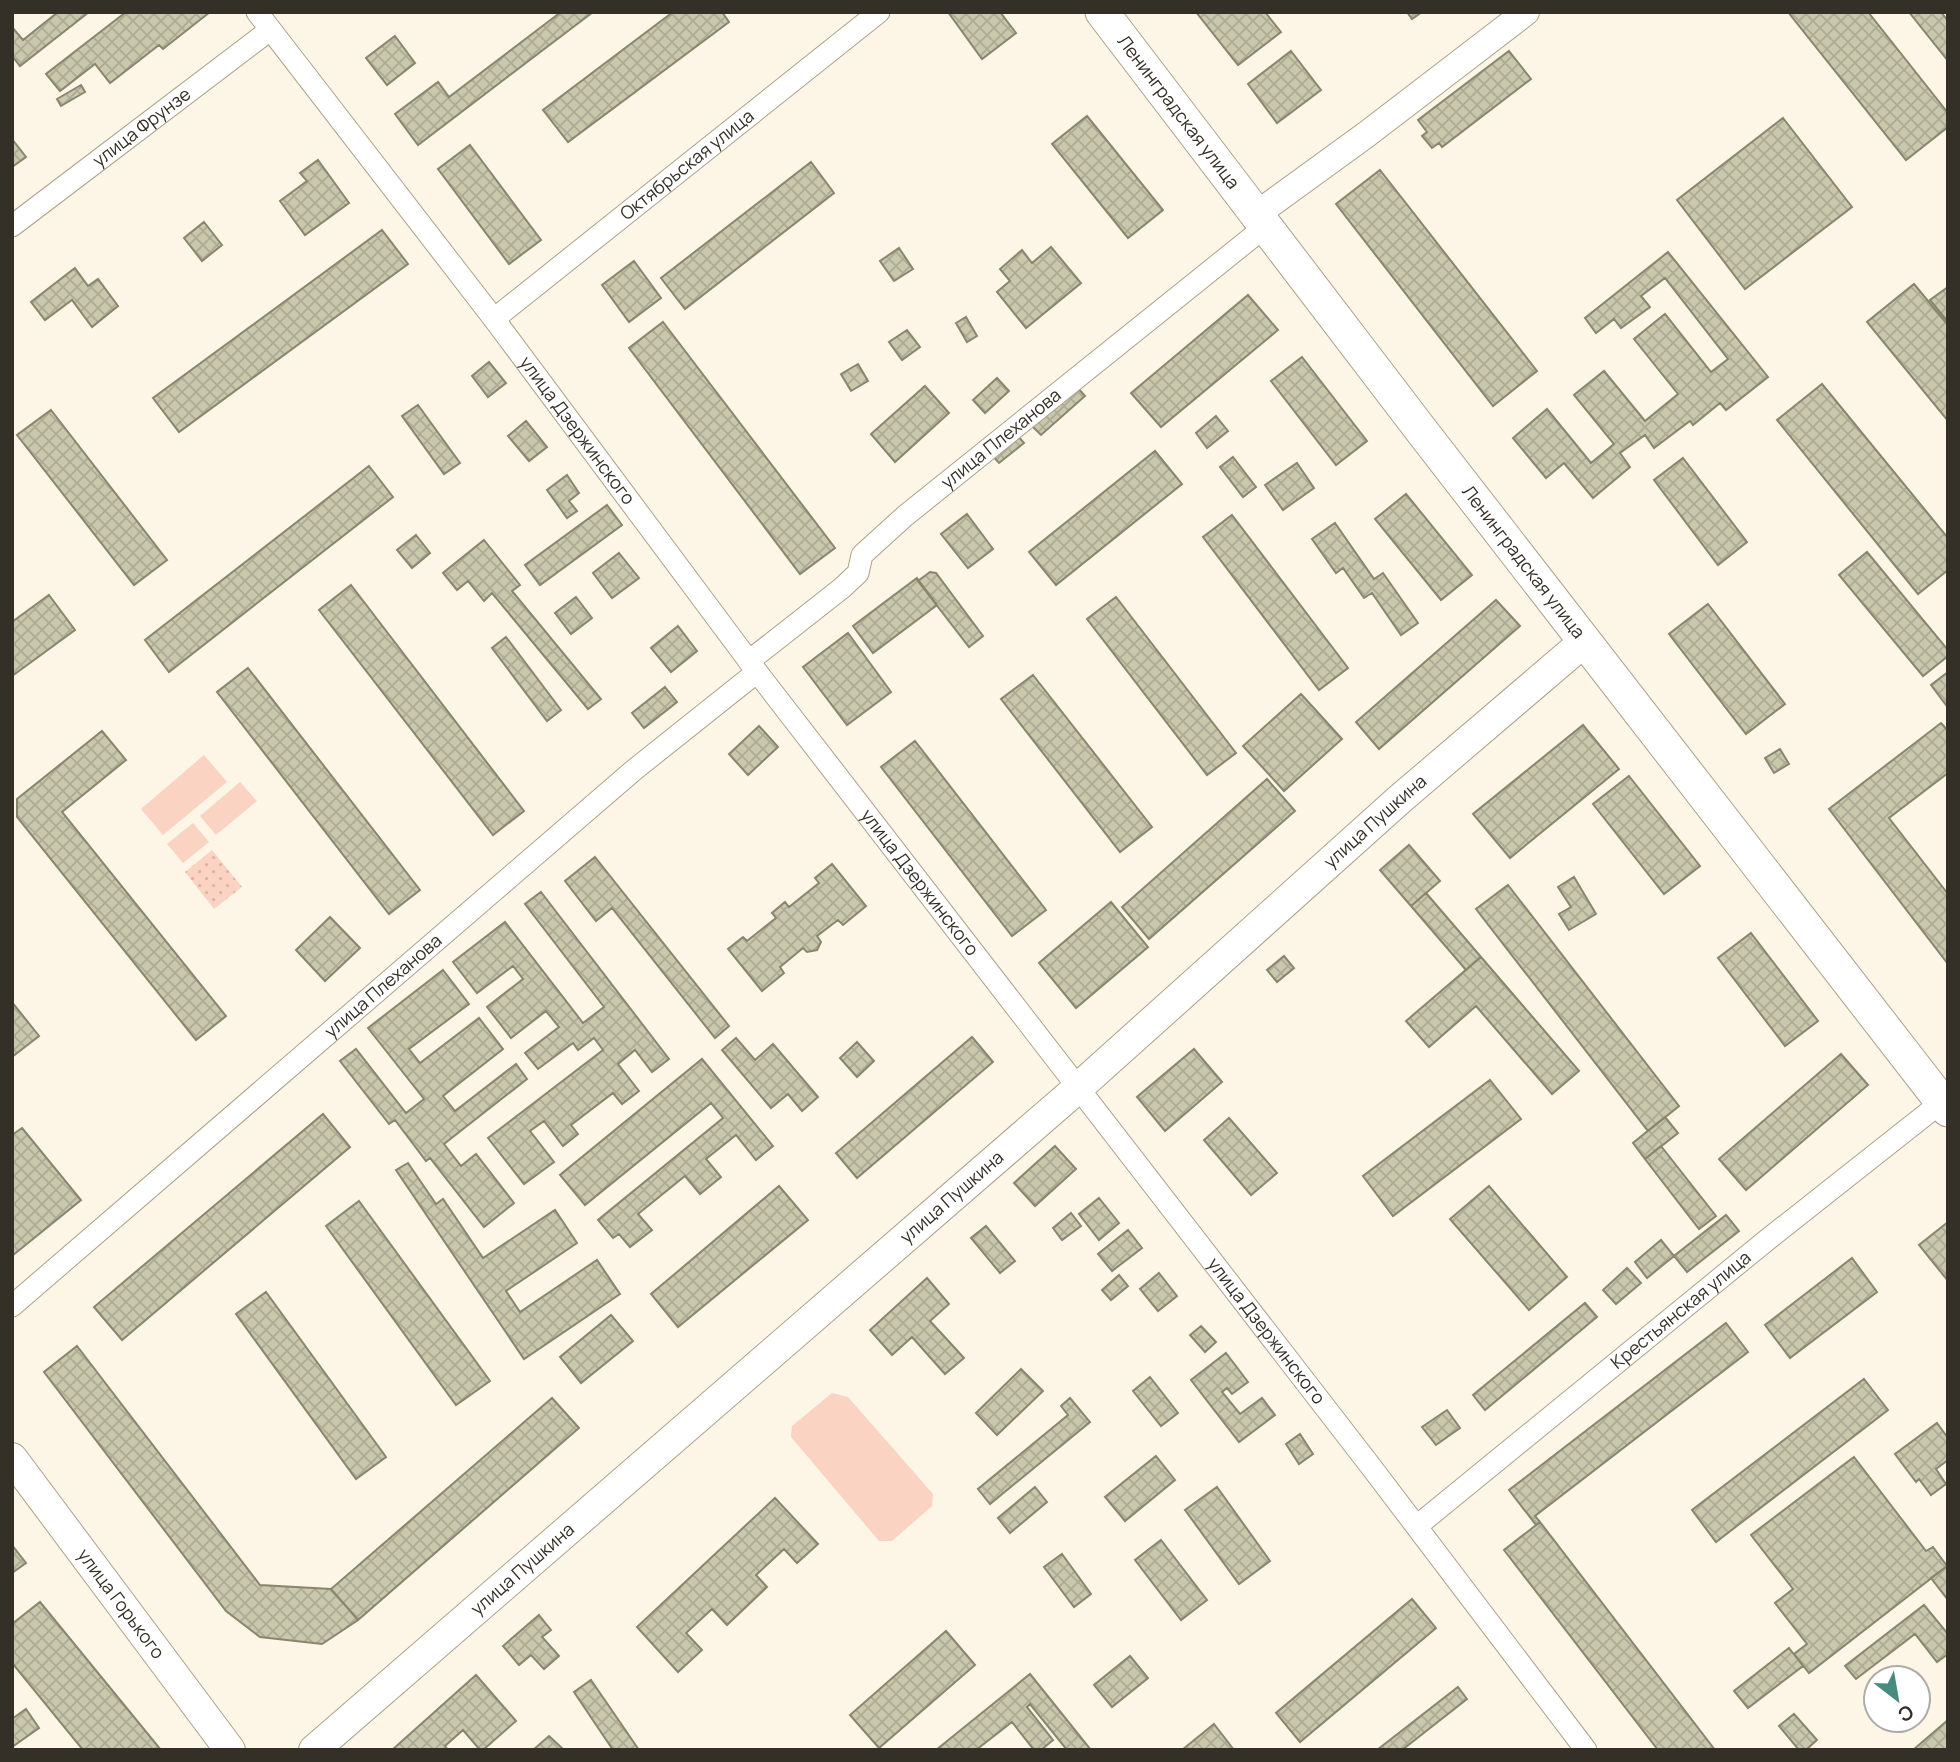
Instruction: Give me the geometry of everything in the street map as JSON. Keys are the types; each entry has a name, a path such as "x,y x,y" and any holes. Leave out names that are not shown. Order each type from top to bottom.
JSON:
{"highway":[{"name":"Ленинградская улица","path":"1101,12 1421,430 1946,1103"}],"main road":[{"name":"улица Пушкина","path":"314,1750 1078,1088 1400,799 1586,641"},
{"name":"улица Горького","path":"12,1458 230,1750"}],"street":[{"name":"улица Дзержинского","path":"257,12 494,319 753,666 1417,1526 1586,1750"},
{"name":"Октябрьская улица","path":"494,319 879,12"},
{"name":"улица Плеханова","path":"12,1306 842,588 858,573 862,555 905,516 1367,134 1526,12"},
{"name":"улица Фрунзе","path":"12,226 270,30"},
{"name":"Крестьянская улица","path":"1417,1526 1767,1240 1946,1103"}],"shaded area":[{"path":"204,755 227,782 163,835 141,809"},
{"path":"240,782 257,801 216,835 200,816"},
{"path":"193,823 209,842 183,863 167,844"},
{"path":"212,850 242,887 214,909 185,872"},
{"path":"832,1393 848,1397 933,1494 932,1506 892,1541 879,1541 791,1437 792,1426"}],"building":[{"path":"58,12 89,12 20,66 12,56 12,27 23,40"},
{"path":"126,12 210,12 163,49 159,45 110,83 95,64 60,91 46,74"},
{"path":"561,12 593,12 418,145 395,114 438,82 449,97"},
{"path":"673,12 722,12 729,22 568,142 543,110"},
{"path":"948,12 1000,12 1016,33 982,59"},
{"path":"1196,12 1265,12 1281,32 1238,65"},
{"path":"1407,12 1422,12 1412,19"},
{"path":"1788,12 1868,12 1948,113 1948,127 1906,160"},
{"path":"1909,12 1941,12 1948,21 1948,61"},
{"path":"395,36 415,63 387,85 366,58"},
{"path":"1291,51 1321,90 1277,123 1248,84"},
{"path":"1509,51 1531,79 1442,147 1439,143 1432,148 1422,136 1427,132 1418,120"},
{"path":"81,85 85,92 61,106 57,99"},
{"path":"1087,116 1163,210 1128,238 1052,144"},
{"path":"1783,118 1852,207 1745,289 1677,200"},
{"path":"12,139 26,157 12,167"},
{"path":"470,145 541,240 509,264 438,169"},
{"path":"318,160 349,203 305,235 280,201 307,181 300,173"},
{"path":"811,162 834,193 685,309 661,278"},
{"path":"1380,170 1537,371 1493,406 1336,204"},
{"path":"204,222 222,245 202,261 184,238"},
{"path":"382,230 408,264 179,432 153,398"},
{"path":"1051,247 1081,283 1026,328 997,292 1010,281 1000,269 1022,250 1032,263"},
{"path":"899,248 913,269 894,281 880,261"},
{"path":"1668,252 1768,377 1726,410 1720,403 1693,425 1690,421 1654,448 1645,435 1620,453 1630,467 1593,498 1564,463 1546,478 1513,438 1547,409 1591,463 1614,444 1574,395 1604,371 1645,421 1678,394 1634,339 1665,314 1711,372 1728,359 1665,278 1641,296 1650,307 1621,328 1614,319 1596,333 1585,318"},
{"path":"634,261 661,298 629,322 602,285"},
{"path":"75,268 88,286 98,279 118,306 92,327 72,300 45,320 31,302"},
{"path":"1914,284 1948,325 1948,421 1867,322"},
{"path":"1948,287 1948,322 1930,300"},
{"path":"1248,295 1278,330 1161,427 1131,393"},
{"path":"966,317 977,336 967,342 956,323"},
{"path":"663,322 835,548 800,574 629,348"},
{"path":"907,330 920,347 902,360 889,342"},
{"path":"1302,357 1367,441 1336,465 1271,381"},
{"path":"489,362 506,383 488,397 472,376"},
{"path":"858,364 868,381 851,391 841,374"},
{"path":"997,378 1009,391 985,413 973,400"},
{"path":"1822,384 1948,538 1948,570 1918,594 1777,420"},
{"path":"925,386 949,413 895,462 871,434"},
{"path":"1076,386 1085,396 1041,435 1031,425"},
{"path":"418,405 460,463 444,474 402,416"},
{"path":"51,410 167,560 134,585 17,435"},
{"path":"1216,416 1228,431 1207,448 1196,433"},
{"path":"526,421 547,447 529,461 508,436"},
{"path":"1016,434 1024,443 999,463 991,454"},
{"path":"1155,451 1182,484 1056,585 1029,552"},
{"path":"1233,457 1256,487 1243,497 1220,467"},
{"path":"1683,458 1747,542 1718,565 1654,480"},
{"path":"1297,463 1314,488 1283,510 1265,485"},
{"path":"369,466 393,497 169,672 145,640"},
{"path":"567,475 579,493 569,501 577,511 567,518 547,490"},
{"path":"1406,494 1472,575 1441,600 1375,519"},
{"path":"607,505 622,525 540,585 525,565"},
{"path":"967,514 993,549 968,568 941,534"},
{"path":"1232,515 1348,668 1319,690 1203,537"},
{"path":"1335,523 1374,579 1383,573 1418,623 1401,635 1372,593 1364,598 1343,568 1336,573 1312,539"},
{"path":"416,535 430,553 412,568 397,550"},
{"path":"484,540 520,585 512,591 601,699 588,709 492,593 484,601 468,581 457,590 443,573"},
{"path":"1867,552 1948,650 1948,656 1923,676 1839,575"},
{"path":"619,553 639,578 612,598 593,573"},
{"path":"930,572 936,573 983,636 969,647 918,581"},
{"path":"917,578 937,605 873,653 853,626"},
{"path":"351,585 524,811 493,835 319,610"},
{"path":"49,595 75,630 12,676 12,622"},
{"path":"576,597 592,618 571,634 555,613"},
{"path":"1116,597 1236,753 1207,775 1087,619"},
{"path":"1496,600 1520,626 1379,749 1356,722"},
{"path":"1708,604 1785,704 1746,734 1669,634"},
{"path":"678,626 697,651 671,672 651,648"},
{"path":"848,633 891,692 847,725 803,667"},
{"path":"506,637 561,710 547,721 492,648"},
{"path":"248,668 420,890 389,914 217,692"},
{"path":"1948,672 1948,703 1946,705 1931,685"},
{"path":"1033,675 1152,827 1120,852 1001,699"},
{"path":"665,687 677,702 644,728 632,713"},
{"path":"1301,694 1342,739 1284,791 1243,746"},
{"path":"1941,723 1948,731 1948,773 1889,818 1948,894 1948,964 1829,809"},
{"path":"1583,725 1619,769 1510,858 1473,814"},
{"path":"759,726 778,747 748,775 729,754"},
{"path":"102,731 126,760 62,812 226,1016 196,1040 17,817 17,799"},
{"path":"915,741 1046,910 1012,936 881,767"},
{"path":"1780,749 1789,764 1774,773 1765,758"},
{"path":"1629,776 1700,866 1664,894 1593,804"},
{"path":"1267,779 1295,811 1149,939 1122,907"},
{"path":"1409,845 1440,881 1411,906 1380,870"},
{"path":"595,857 729,1026 715,1038 612,908 596,921 565,881"},
{"path":"832,864 866,906 843,925 838,920 817,936 821,942 817,950 807,952 803,948 780,967 784,973 762,991 728,949 743,937 747,941 776,918 772,913 785,902 789,907 819,883 815,878"},
{"path":"1574,877 1596,914 1569,930 1559,914 1571,907 1558,887"},
{"path":"1508,885 1679,1106 1648,1131 1476,909"},
{"path":"541,892 669,1059 652,1072 635,1050 618,1064 639,1091 622,1104 613,1093 571,1125 578,1134 563,1146 544,1121 530,1131 554,1162 524,1184 488,1138 603,1050 594,1038 578,1050 573,1043 538,1069 525,1053 559,1027 546,1011 511,1038 487,1007 523,979 513,966 477,993 453,962 505,922 583,1023 604,1007 525,904"},
{"path":"1426,893 1481,957 1466,970 1411,906"},
{"path":"1111,902 1148,947 1076,1008 1039,963"},
{"path":"330,917 360,948 325,981 296,950"},
{"path":"1751,933 1818,1021 1785,1046 1718,958"},
{"path":"1284,956 1294,968 1277,982 1267,970"},
{"path":"1481,957 1579,1071 1552,1094 1476,1006 1429,1047 1406,1021"},
{"path":"443,970 469,1004 409,1049 420,1063 479,1018 503,1049 443,1096 455,1111 516,1064 527,1079 444,1144 461,1166 476,1154 514,1203 484,1227 430,1158 426,1161 395,1120 389,1124 340,1061 356,1049 406,1113 424,1099 368,1028"},
{"path":"12,1002 39,1036 12,1057"},
{"path":"972,1037 993,1062 857,1178 836,1153"},
{"path":"736,1038 755,1060 773,1044 818,1097 802,1111 788,1094 771,1108 722,1050"},
{"path":"857,1042 874,1061 857,1077 840,1058"},
{"path":"1194,1049 1222,1082 1165,1131 1137,1097"},
{"path":"1841,1054 1868,1085 1746,1190 1719,1159"},
{"path":"702,1059 773,1146 756,1160 736,1135 706,1159 721,1177 700,1194 685,1176 638,1214 652,1230 630,1247 619,1234 613,1238 598,1220 723,1118 711,1103 585,1205 560,1175"},
{"path":"1490,1080 1521,1119 1393,1216 1363,1176"},
{"path":"323,1114 350,1147 122,1340 94,1307"},
{"path":"1665,1117 1678,1133 1645,1159 1633,1143"},
{"path":"1229,1118 1277,1173 1251,1195 1204,1140"},
{"path":"22,1128 81,1200 12,1256 12,1135"},
{"path":"1055,1146 1076,1169 1035,1206 1014,1183"},
{"path":"1661,1146 1716,1216 1699,1229 1645,1159"},
{"path":"408,1163 436,1204 443,1199 483,1258 555,1210 577,1243 506,1291 520,1312 597,1260 620,1294 524,1359 396,1170"},
{"path":"779,1186 808,1220 678,1327 651,1294"},
{"path":"1489,1186 1567,1277 1529,1310 1450,1219"},
{"path":"1099,1198 1119,1223 1099,1240 1079,1214"},
{"path":"359,1201 490,1381 456,1405 326,1226"},
{"path":"1071,1213 1081,1226 1062,1240 1053,1228"},
{"path":"1726,1215 1739,1231 1687,1272 1674,1256"},
{"path":"1948,1222 1948,1281 1919,1245"},
{"path":"986,1226 1015,1261 1000,1273 971,1238"},
{"path":"1128,1230 1142,1248 1112,1271 1098,1254"},
{"path":"1661,1240 1674,1256 1647,1278 1635,1262"},
{"path":"1852,1258 1877,1292 1790,1358 1765,1325"},
{"path":"1627,1268 1641,1283 1616,1304 1603,1290"},
{"path":"1159,1273 1177,1296 1158,1311 1140,1289"},
{"path":"1119,1275 1128,1286 1111,1300 1102,1290"},
{"path":"927,1278 949,1304 930,1321 964,1358 945,1374 912,1337 892,1355 870,1330"},
{"path":"266,1292 386,1457 356,1479 236,1314"},
{"path":"1585,1303 1597,1317 1485,1410 1473,1395"},
{"path":"611,1315 633,1341 581,1383 560,1357"},
{"path":"1726,1323 1748,1352 1535,1516 1540,1522 1536,1525 1509,1490"},
{"path":"1201,1326 1216,1342 1205,1352 1190,1335"},
{"path":"77,1346 260,1585 331,1589 358,1620 322,1644 260,1637 226,1611 44,1372"},
{"path":"1226,1353 1248,1382 1232,1394 1227,1388 1222,1392 1240,1414 1262,1398 1275,1415 1239,1442 1191,1380"},
{"path":"1021,1369 1043,1391 997,1435 976,1413"},
{"path":"1150,1377 1178,1413 1161,1426 1133,1391"},
{"path":"1864,1379 1888,1410 1716,1542 1692,1510"},
{"path":"552,1398 579,1428 358,1620 331,1589"},
{"path":"1070,1398 1090,1422 990,1504 978,1489 1068,1415 1061,1406"},
{"path":"1447,1410 1460,1428 1436,1445 1422,1427"},
{"path":"1937,1423 1948,1438 1948,1460 1936,1469 1946,1484 1931,1495 1919,1479 1916,1482 1895,1454"},
{"path":"1300,1434 1313,1454 1299,1464 1286,1444"},
{"path":"1156,1456 1175,1480 1125,1521 1105,1497"},
{"path":"1854,1457 1926,1551 1933,1547 1947,1566 1809,1673 1794,1654 1807,1644 1775,1603 1793,1589 1751,1535"},
{"path":"1035,1487 1047,1502 1010,1533 998,1518"},
{"path":"1217,1487 1270,1561 1239,1584 1185,1510"},
{"path":"775,1498 818,1544 797,1563 784,1549 756,1575 767,1587 727,1625 712,1609 686,1633 702,1650 678,1672 637,1627"},
{"path":"1540,1522 1715,1750 1658,1750 1504,1550"},
{"path":"1161,1540 1207,1600 1181,1620 1135,1560"},
{"path":"12,1545 26,1563 12,1573"},
{"path":"1062,1554 1091,1594 1074,1607 1044,1567"},
{"path":"1948,1567 1948,1600 1931,1578"},
{"path":"1412,1599 1436,1628 1300,1742 1276,1713"},
{"path":"40,1602 161,1750 83,1750 12,1663 12,1624"},
{"path":"1924,1605 1948,1634 1948,1654 1937,1662 1915,1634 1876,1664 1862,1664 1862,1674 1856,1679 1845,1666"},
{"path":"539,1615 551,1630 542,1637 559,1656 544,1669 531,1655 519,1665 503,1646"},
{"path":"946,1631 975,1665 879,1748 850,1715"},
{"path":"1789,1648 1803,1666 1748,1708 1734,1691"},
{"path":"1130,1656 1148,1678 1112,1707 1094,1685"},
{"path":"1030,1674 1091,1750 1067,1750 1030,1704 1027,1707 1053,1740 1041,1750 1034,1750 1012,1722 976,1750 936,1750"},
{"path":"476,1675 516,1721 483,1750 480,1750 463,1730 445,1746 448,1750 392,1750"},
{"path":"591,1680 639,1750 613,1750 574,1692"},
{"path":"1458,1687 1467,1699 1402,1750 1377,1750"},
{"path":"26,1709 39,1728 12,1747 12,1719"},
{"path":"1794,1714 1817,1740 1806,1750 1799,1750 1779,1726"},
{"path":"1948,1720 1948,1750 1913,1750 1932,1734"},
{"path":"1214,1724 1234,1750 1182,1750"},
{"path":"549,1736 564,1750 533,1750"}]}
